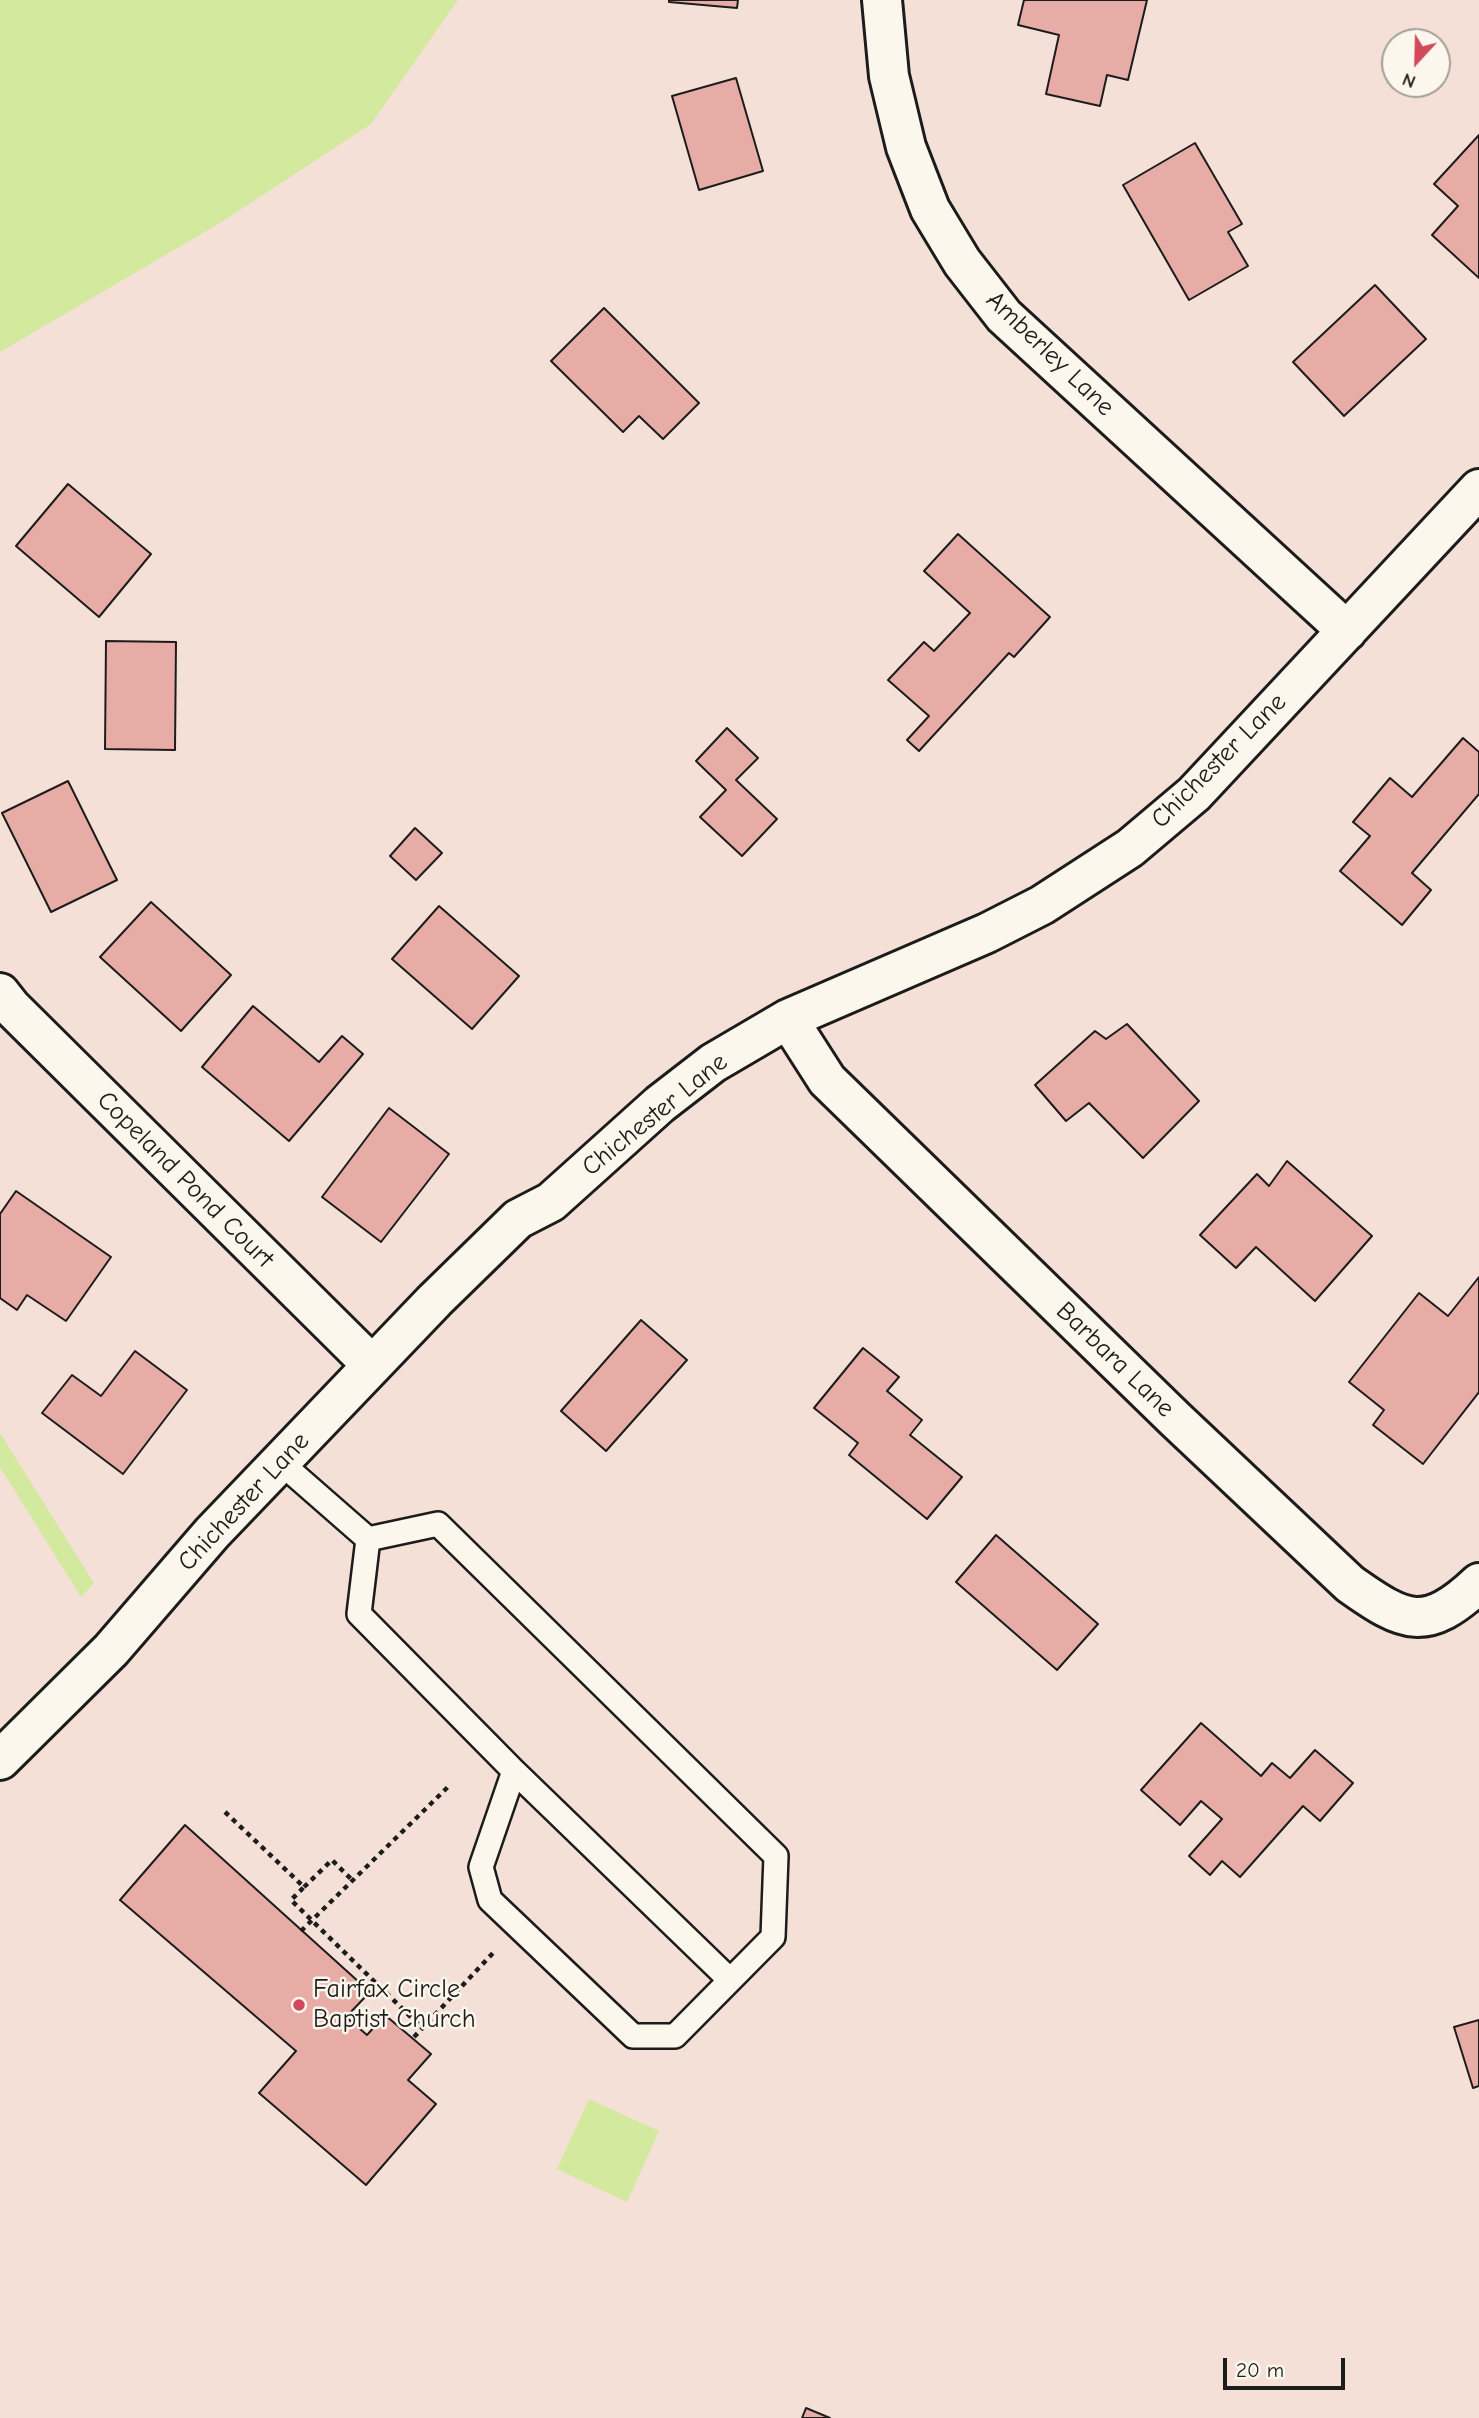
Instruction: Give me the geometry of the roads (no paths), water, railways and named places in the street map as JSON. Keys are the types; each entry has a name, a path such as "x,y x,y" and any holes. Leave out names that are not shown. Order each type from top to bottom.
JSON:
{"street":[{"name":"Amberley Lane","path":"882,0 889,76 906,147 930,209 962,262 1004,316 1347,631"},
{"name":"Chichester Lane","path":"0,1760 111,1650 212,1533 372,1365 518,1219 551,1202 660,1104 713,1063 788,1019 987,933 1042,905 1130,848 1194,794 1479,489"},
{"name":"Copeland Pond Court","path":"0,993 30,1026 372,1365"},
{"name":"Barbara Lane","path":"788,1019 827,1080 1175,1419 1350,1584 1382,1606 1408,1617 1432,1617 1467,1595 1479,1583"}],"lane":[{"path":"280,1462 368,1539"},
{"path":"368,1539 438,1524 776,1856 773,1937 675,2036 633,2036 490,1900 481,1867 514,1771"},
{"path":"368,1539 359,1614 514,1771 730,1980"}],"place":[{"name":"Fairfax Circle Baptist Church","path":"299,2005"}]}
